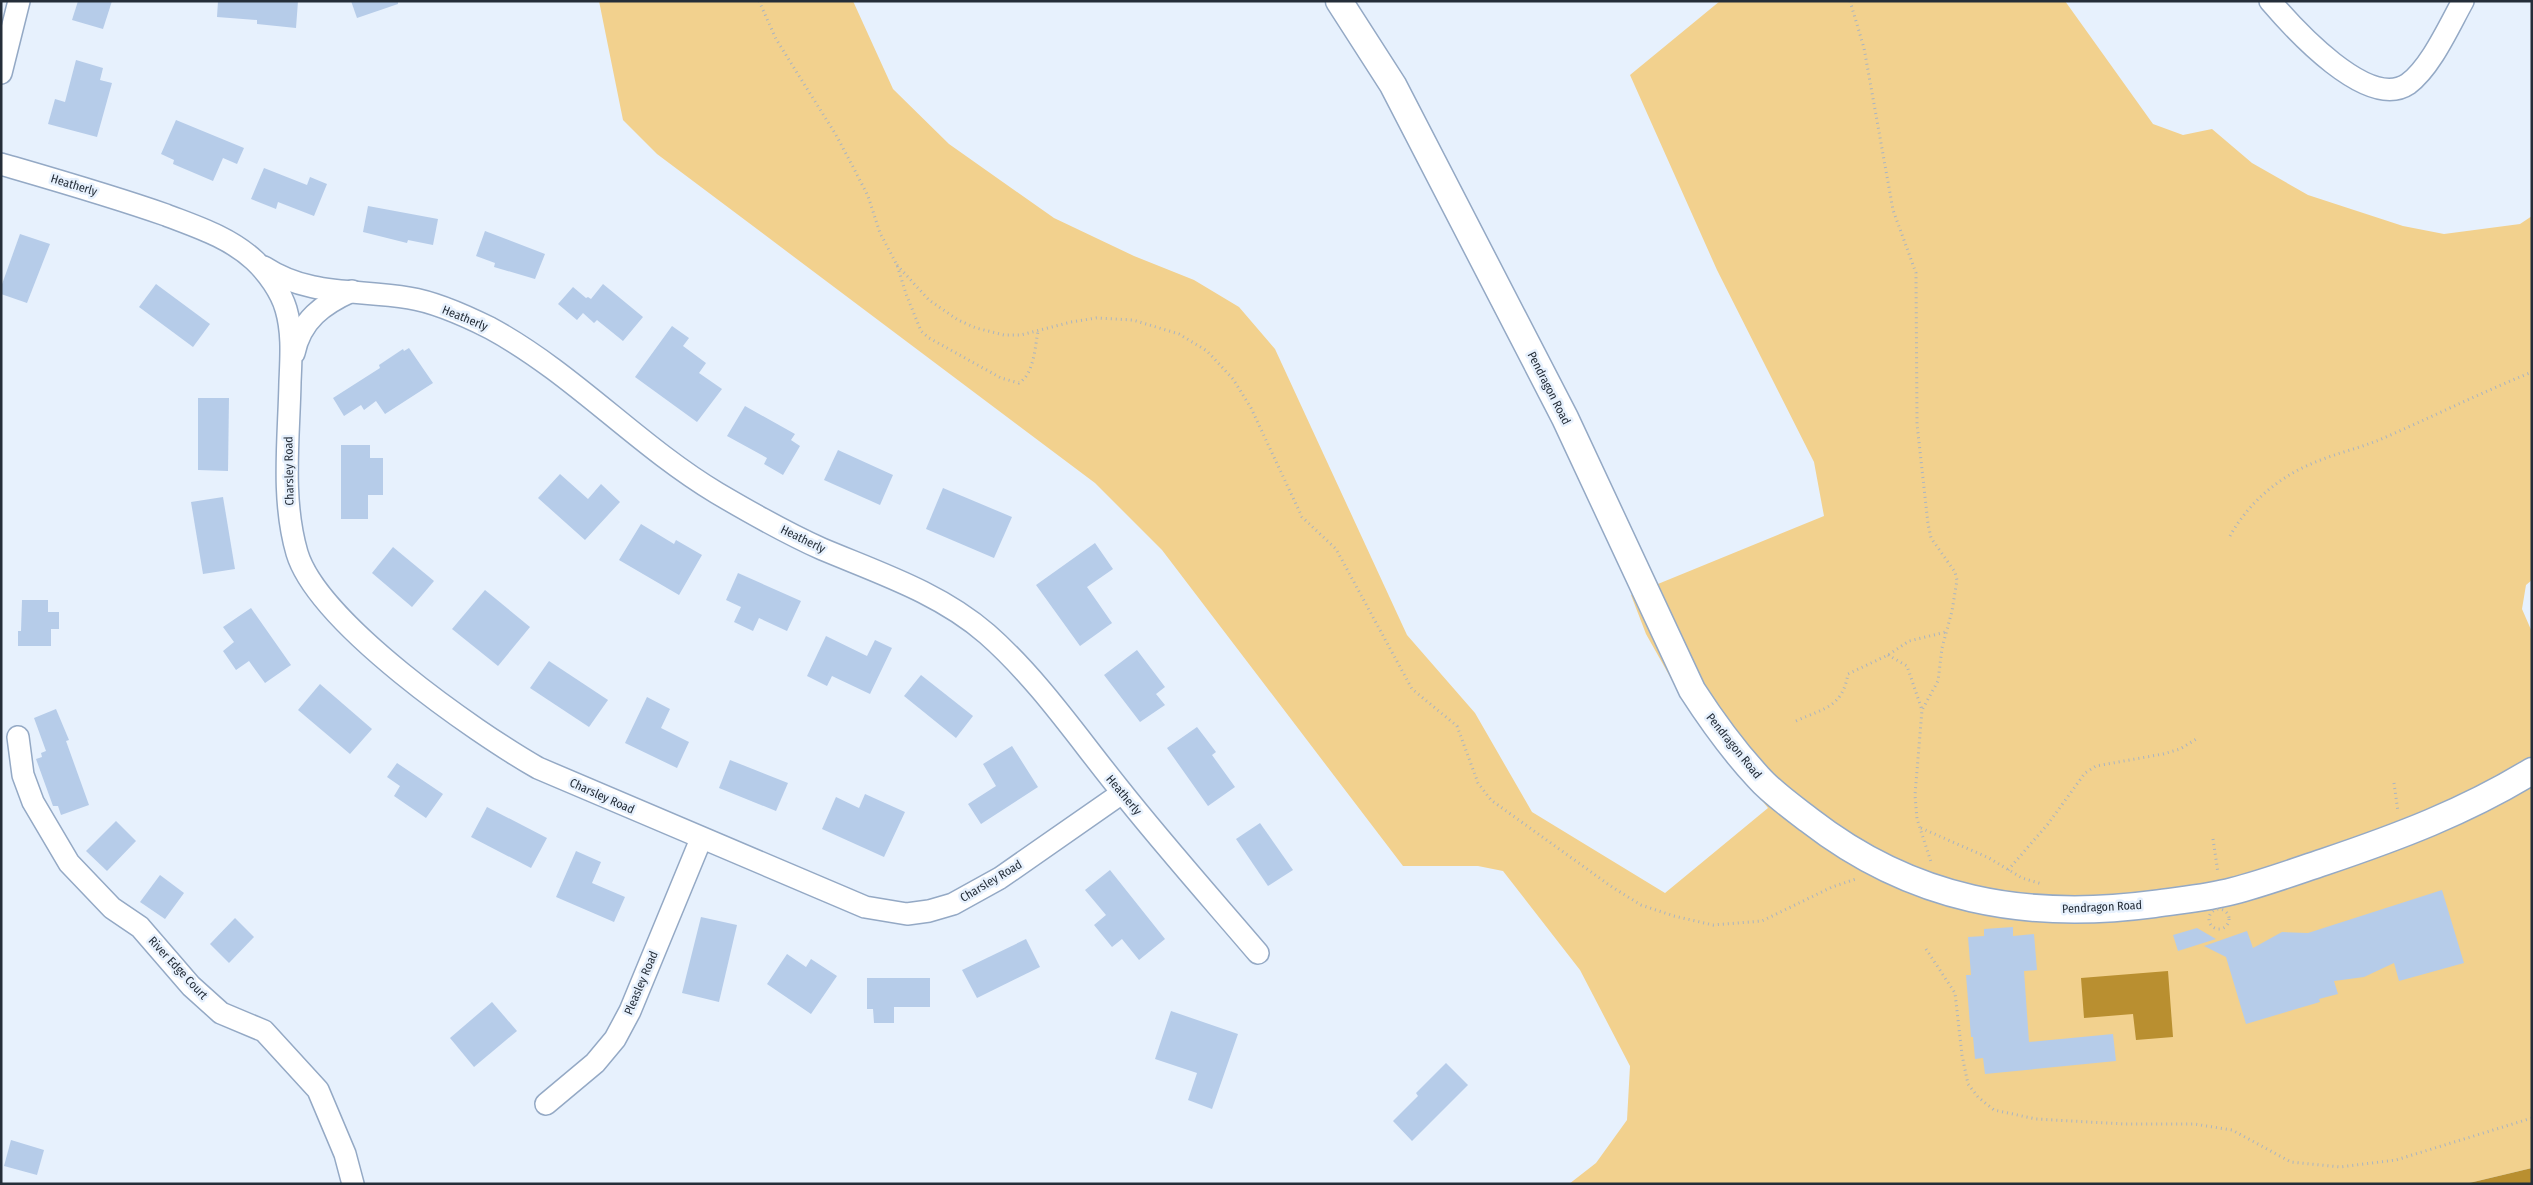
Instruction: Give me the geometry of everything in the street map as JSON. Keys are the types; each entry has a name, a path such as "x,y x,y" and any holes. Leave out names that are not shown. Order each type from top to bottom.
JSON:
{"street":[{"path":"1,72 19,1"},
{"name":"Pendragon Road","path":"1339,1 1393,85 1565,418 1692,690 1719,732 1759,779 1824,832 1868,860 1940,891 2000,904 2069,910 2132,907 2225,893 2283,876 2406,834 2463,810 2532,771"},
{"path":"2270,1 2320,52 2370,87 2389,91 2408,84 2427,63 2463,1"},
{"name":"Heatherly","path":"1,164 127,201 218,235 280,277 300,285 411,298 478,322 512,340 658,453 718,493 819,547 930,595 985,632 1008,653 1122,793 1258,953"},
{"name":"Heatherly","path":"254,260 276,287 286,310 291,344 290,372"},
{"path":"290,372 298,335 307,322 335,299 352,291"},
{"name":"Charsley Road","path":"290,372 287,494 297,554 308,578 330,606 371,646 420,687 498,745 538,768 866,906 907,914 929,911 975,894 1122,793"},
{"name":"River Edge Court","path":"18,737 22,775 33,802 69,863 112,908 140,927 197,992 222,1013 264,1031 318,1090 345,1154 352,1184"},
{"name":"Pleasley Road","path":"546,1104 595,1063 615,1038 630,1011 701,838"}],"path":[{"path":"758,1 776,39 836,135 868,196 880,233 897,265 921,331 929,338 1001,378 1019,383 1024,380 1029,370 1038,331"},
{"path":"1850,1 1864,48 1893,210 1916,273 1917,424 1928,524 1931,538 1955,572 1957,580 1938,681 1922,710 1914,795 1920,828 1940,891"},
{"path":"897,265 929,300 958,320 1004,335 1021,335 1071,322 1096,318 1133,320 1179,334 1207,351 1238,386 1251,408 1302,517 1336,549 1412,689 1457,726 1478,783 1491,800 1612,887 1641,905 1713,925 1762,921 1832,887 1856,879"},
{"path":"2230,536 2239,520 2257,501 2276,483 2293,473 2311,464 2378,440 2532,372"},
{"path":"1796,720 1841,698 1845,690 1848,674 1888,655 1909,641 1946,632"},
{"path":"1888,655 1907,666 1922,710"},
{"path":"2008,870 2048,824 2085,773 2096,766 2163,754 2180,749 2198,738"},
{"path":"1920,828 2022,878 2047,885"},
{"path":"1926,949 1955,994 1962,1055 1968,1084 1978,1098 1994,1110 2036,1119 2124,1124 2194,1124 2222,1128 2232,1130 2261,1144 2291,1162 2340,1167 2396,1160 2532,1118"}],"shaded area":[{"path":"599,1 853,1 893,89 949,144 1054,218 1134,256 1194,280 1239,307 1275,349 1407,635 1475,713 1532,812 1665,893 1768,808 1687,707 1646,634 1631,595 1824,516 1814,462 1717,270 1630,75 1720,1 2065,1 2153,124 2183,135 2212,129 2252,163 2308,195 2403,226 2444,234 2520,224 2532,216 2532,580 2526,585 2522,609 2532,632 2532,1168 2465,1184 1569,1184 1596,1163 1627,1120 1630,1066 1580,970 1503,871 1478,866 1403,866 1162,550 1095,483 657,154 623,120"},
{"path":"2168,971 2173,1037 2136,1040 2133,1014 2084,1018 2081,978"},
{"path":"2532,1168 2532,1184 2465,1184"}],"building":[{"path":"78,1 112,1 103,29 72,20"},
{"path":"218,1 298,1 296,28 257,24 257,20 217,17"},
{"path":"351,1 398,1 398,4 357,18"},
{"path":"76,60 103,68 100,80 112,83 97,137 48,124 55,99 65,102"},
{"path":"176,120 244,148 237,164 223,158 213,181 173,164 174,160 161,154"},
{"path":"264,168 307,185 310,177 327,184 314,216 278,202 276,209 251,199"},
{"path":"368,206 438,219 433,245 408,240 407,243 363,232"},
{"path":"485,231 545,254 535,279 494,267 495,263 476,256"},
{"path":"20,234 50,244 27,303 1,294 1,287"},
{"path":"156,284 210,324 193,347 139,307"},
{"path":"603,284 643,317 623,341 597,320 594,323 583,313 577,320 558,304 573,287 586,298 591,299"},
{"path":"672,326 689,338 683,346 706,363 699,373 722,389 697,422 635,377"},
{"path":"409,348 433,383 385,414 376,401 364,410 361,405 344,416 333,398 380,368 379,365 403,349 404,351"},
{"path":"198,398 229,398 228,471 198,470"},
{"path":"745,406 795,434 791,440 800,446 783,475 764,464 767,458 727,436"},
{"path":"341,445 370,445 370,458 383,458 383,495 368,495 368,519 341,519"},
{"path":"838,450 893,475 880,505 824,480"},
{"path":"560,474 588,499 601,484 620,502 585,540 538,498"},
{"path":"943,488 1012,517 994,558 926,529"},
{"path":"223,497 235,569 203,574 191,502"},
{"path":"641,524 674,544 676,540 702,555 679,595 619,560"},
{"path":"1095,543 1113,569 1087,587 1112,623 1080,646 1036,585"},
{"path":"393,547 434,581 412,607 372,573"},
{"path":"738,573 801,601 787,631 759,618 753,631 734,622 741,607 726,600"},
{"path":"485,590 530,627 498,666 452,629"},
{"path":"22,600 48,600 48,612 59,612 59,629 51,629 51,646 18,646 18,631 21,631"},
{"path":"251,608 291,665 265,683 249,661 236,670 223,651 234,642 223,627"},
{"path":"826,636 867,656 875,640 892,648 870,694 832,676 827,686 807,676"},
{"path":"1137,650 1165,687 1156,694 1165,705 1140,722 1104,675"},
{"path":"549,661 608,700 589,727 530,688"},
{"path":"921,675 973,716 956,738 904,696"},
{"path":"320,684 372,729 350,754 298,710"},
{"path":"647,697 670,709 661,728 689,742 677,768 625,743"},
{"path":"56,709 69,740 66,741 89,805 61,815 58,806 53,806 36,759 42,757 41,753 46,751 34,718"},
{"path":"1197,727 1216,752 1212,755 1235,787 1208,806 1167,748"},
{"path":"1012,746 1038,787 981,824 968,804 996,786 983,764"},
{"path":"730,760 788,783 776,811 719,788"},
{"path":"397,763 443,794 426,818 394,796 400,786 387,777"},
{"path":"865,794 905,812 884,857 822,829 836,797 859,808"},
{"path":"487,807 547,838 531,868 471,837"},
{"path":"116,821 136,841 107,871 86,851"},
{"path":"1260,823 1293,870 1268,886 1236,839"},
{"path":"576,851 601,862 592,883 625,897 614,922 556,897"},
{"path":"1110,870 1165,939 1139,960 1122,939 1112,947 1094,925 1106,915 1085,890"},
{"path":"160,875 184,893 165,919 140,902"},
{"path":"2442,890 2464,963 2399,981 2394,963 2364,977 2334,981 2338,994 2319,999 2320,1002 2246,1024 2226,957 2204,946 2247,931 2253,948 2282,932 2308,933"},
{"path":"701,917 737,925 719,1002 682,993"},
{"path":"235,918 254,937 229,963 210,944"},
{"path":"2013,927 2013,936 2034,934 2037,970 2024,971 2029,1042 2113,1034 2116,1061 1985,1074 1983,1058 1975,1059 1973,1037 1971,1037 1966,975 1971,975 1968,937 1984,936 1984,929"},
{"path":"2197,928 2216,939 2178,951 2173,935"},
{"path":"1026,939 1040,967 977,998 962,970"},
{"path":"787,954 806,967 811,959 837,976 811,1014 767,984"},
{"path":"867,978 930,978 930,1007 894,1007 894,1023 874,1023 873,1009 867,1009"},
{"path":"492,1002 517,1031 474,1067 450,1038"},
{"path":"1171,1011 1238,1034 1212,1109 1188,1100 1197,1073 1155,1059"},
{"path":"1446,1063 1468,1085 1412,1141 1393,1121 1418,1096 1416,1093"},
{"path":"11,1140 44,1150 37,1175 4,1166"}]}
